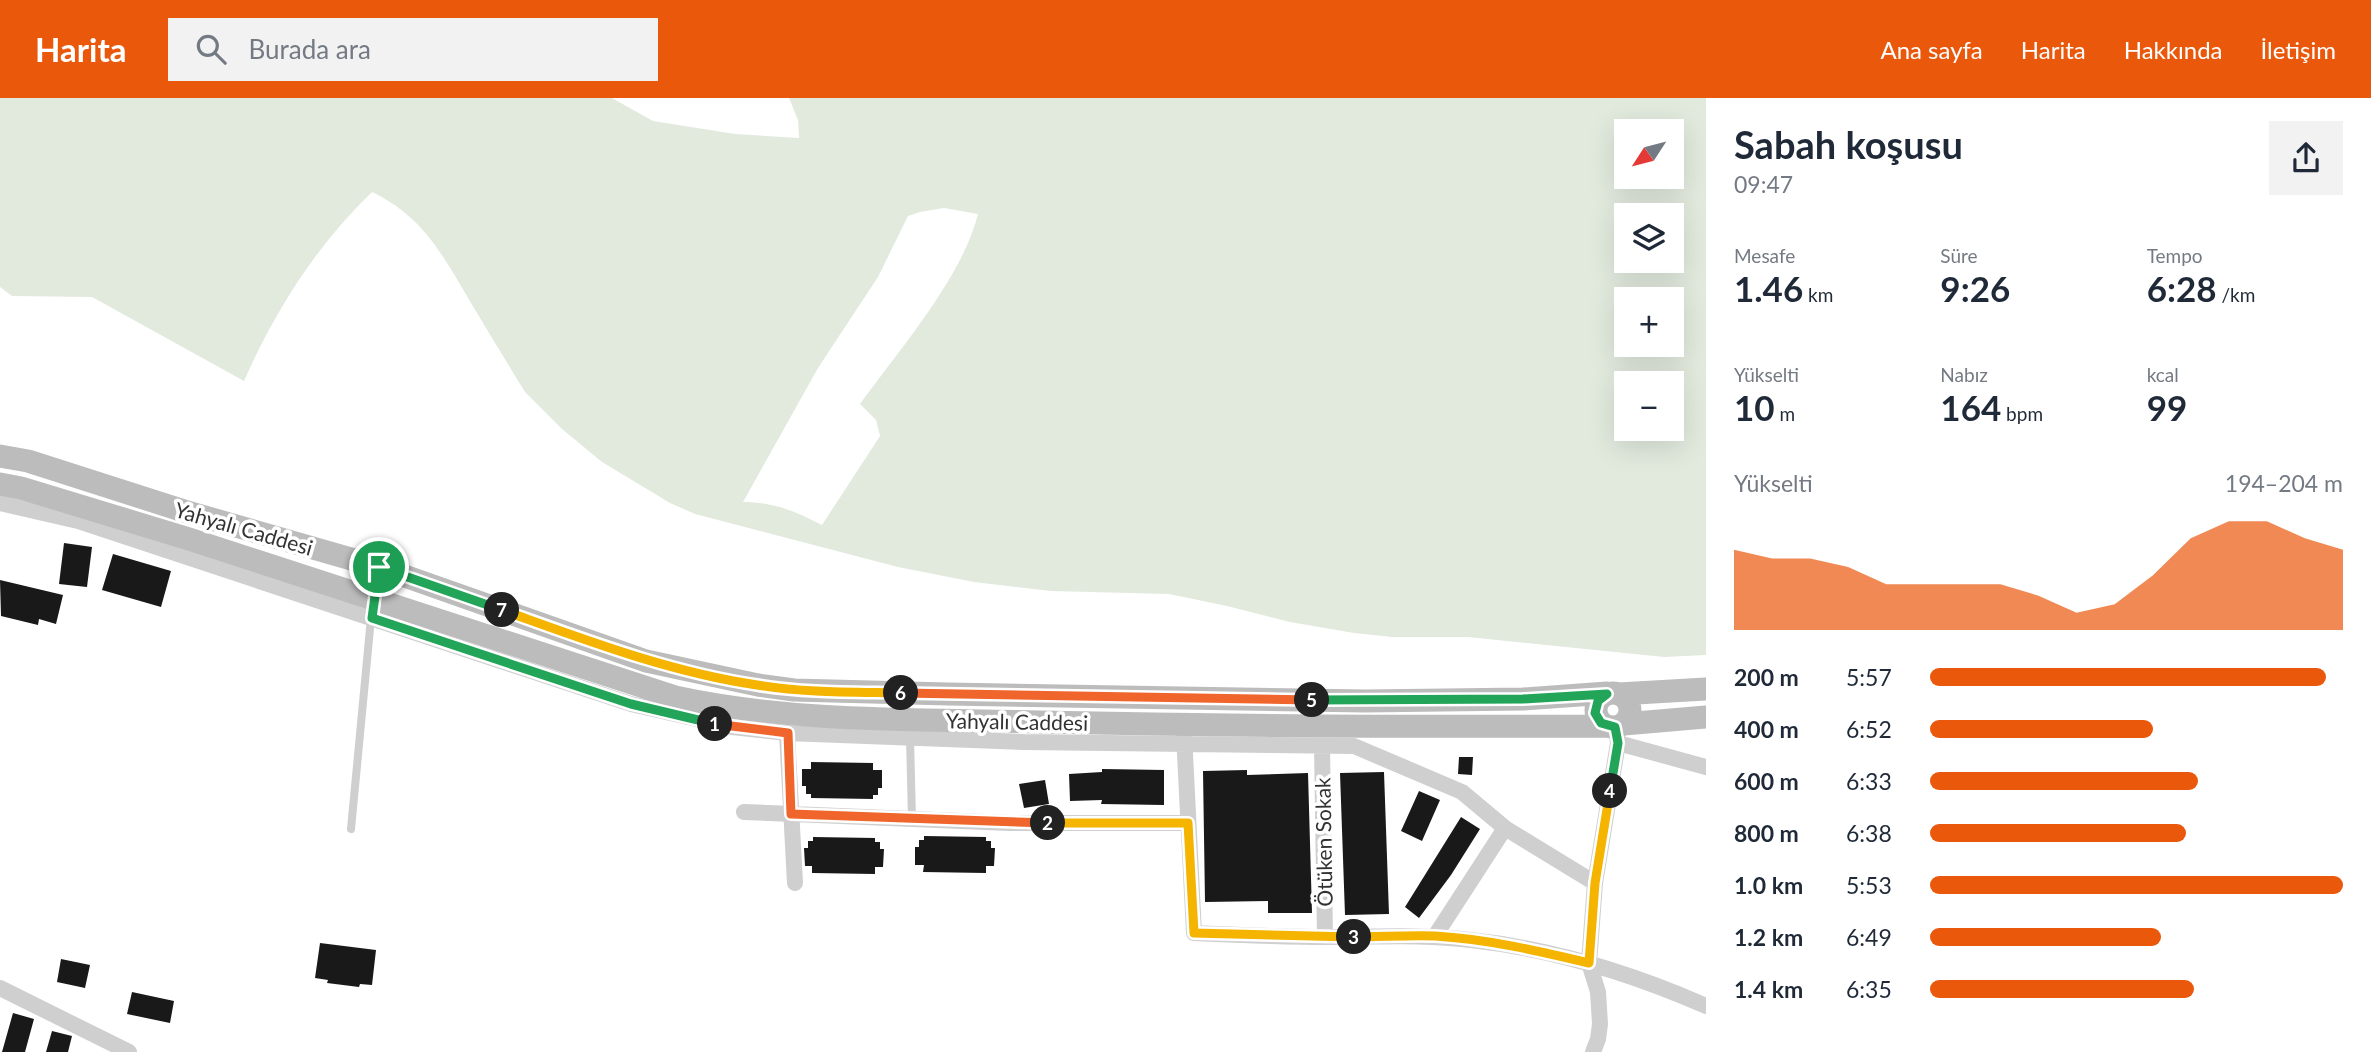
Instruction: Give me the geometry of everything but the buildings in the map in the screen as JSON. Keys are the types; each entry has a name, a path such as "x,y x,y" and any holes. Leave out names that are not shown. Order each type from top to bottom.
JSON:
{"main road":[{"name":"Yahyalı Caddesi","path":"0,456 28,461 184,511 379,567 646,661 722,679 793,690 1366,701 1523,699 1706,689"},
{"name":"Yahyalı Caddesi","path":"0,484 176,535 373,608 676,697 738,709 833,718 1184,734 1616,730 1706,717"},
{"path":"1613,694 1598,701 1595,713 1597,719 1616,730"}],"street":[{"path":"0,503 78,521 373,608 654,710 732,727 788,733 911,738 1184,734 1354,747 1462,792 1505,828 1595,883"},
{"path":"1594,1052 1598,1040 1600,1008 1589,963 1595,883 1616,730 1706,767"},
{"path":"788,733 795,883"},
{"path":"1184,734 1194,933 1325,937 1435,936 1509,945 1589,963 1649,982 1706,1006"},
{"name":"Ötüken Sokak","path":"1322,746 1325,937"},
{"path":"744,812 1009,823 1188,823"},
{"path":"1435,936 1505,828"},
{"path":"0,988 96,1044 129,1052"}],"lane":[{"path":"351,829 379,567"},
{"path":"911,738 912,819"}],"shaded area":[{"path":"0,98 612,98 653,121 735,134 799,138 798,120 789,98 1706,98 1706,655 1664,657 1468,637 1392,637 1290,622 1169,594 1051,591 974,582 898,567 695,514 670,503 602,462 562,429 525,392 431,239 405,213 372,192 333,234 299,280 269,330 244,381 92,297 12,296 0,287","holes":["944,208 978,214 970,238 944,288 860,404 876,420 880,436 822,525 784,508 743,502 818,368 878,277 908,216"]}],"route":[{"path":"379,567 646,661 722,679 793,690 1366,701 1523,699 1607,694 1598,701 1595,713 1601,723 1615,727 1618,743 1595,883 1589,963 1509,945 1435,936 1325,937 1194,933 1188,823 1009,823 791,814 788,733 732,727 631,704 372,618 379,567"}]}
